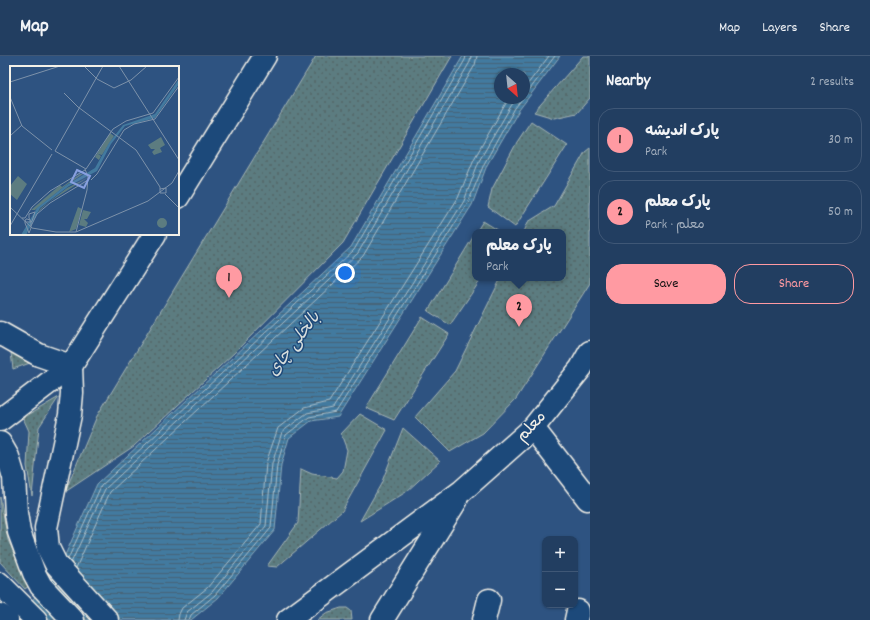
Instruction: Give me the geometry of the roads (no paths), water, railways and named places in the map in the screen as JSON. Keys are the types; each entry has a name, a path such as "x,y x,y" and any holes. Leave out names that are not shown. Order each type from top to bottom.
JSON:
{"main road":[{"path":"179,195 265,56"},
{"path":"0,420 70,366 154,235"},
{"path":"0,333 40,355 70,366"},
{"name":"معلم","path":"462,491 533,428 587,364"},
{"path":"70,366 72,393 70,415 46,528 48,548 56,564 107,620"},
{"path":"533,428 588,499"},
{"path":"0,443 8,457 14,477 16,513 19,532 34,573 41,586 73,620"},
{"path":"288,620 462,491"},
{"path":"382,620 462,491"},
{"path":"0,584 8,615 36,620"}],"water":[{"name":"بالخلی چای","path":"463,56 560,56 530,96 530,68 494,68 494,104 524,104 487,165 472,205 338,417 311,421 289,438 281,465 275,530 218,598 191,620 17,620 62,562 97,484 351,247"}],"place":[{"name":"پارک اندیشه","path":"229,298"},
{"name":"پارک معلم","path":"519,327"}]}
